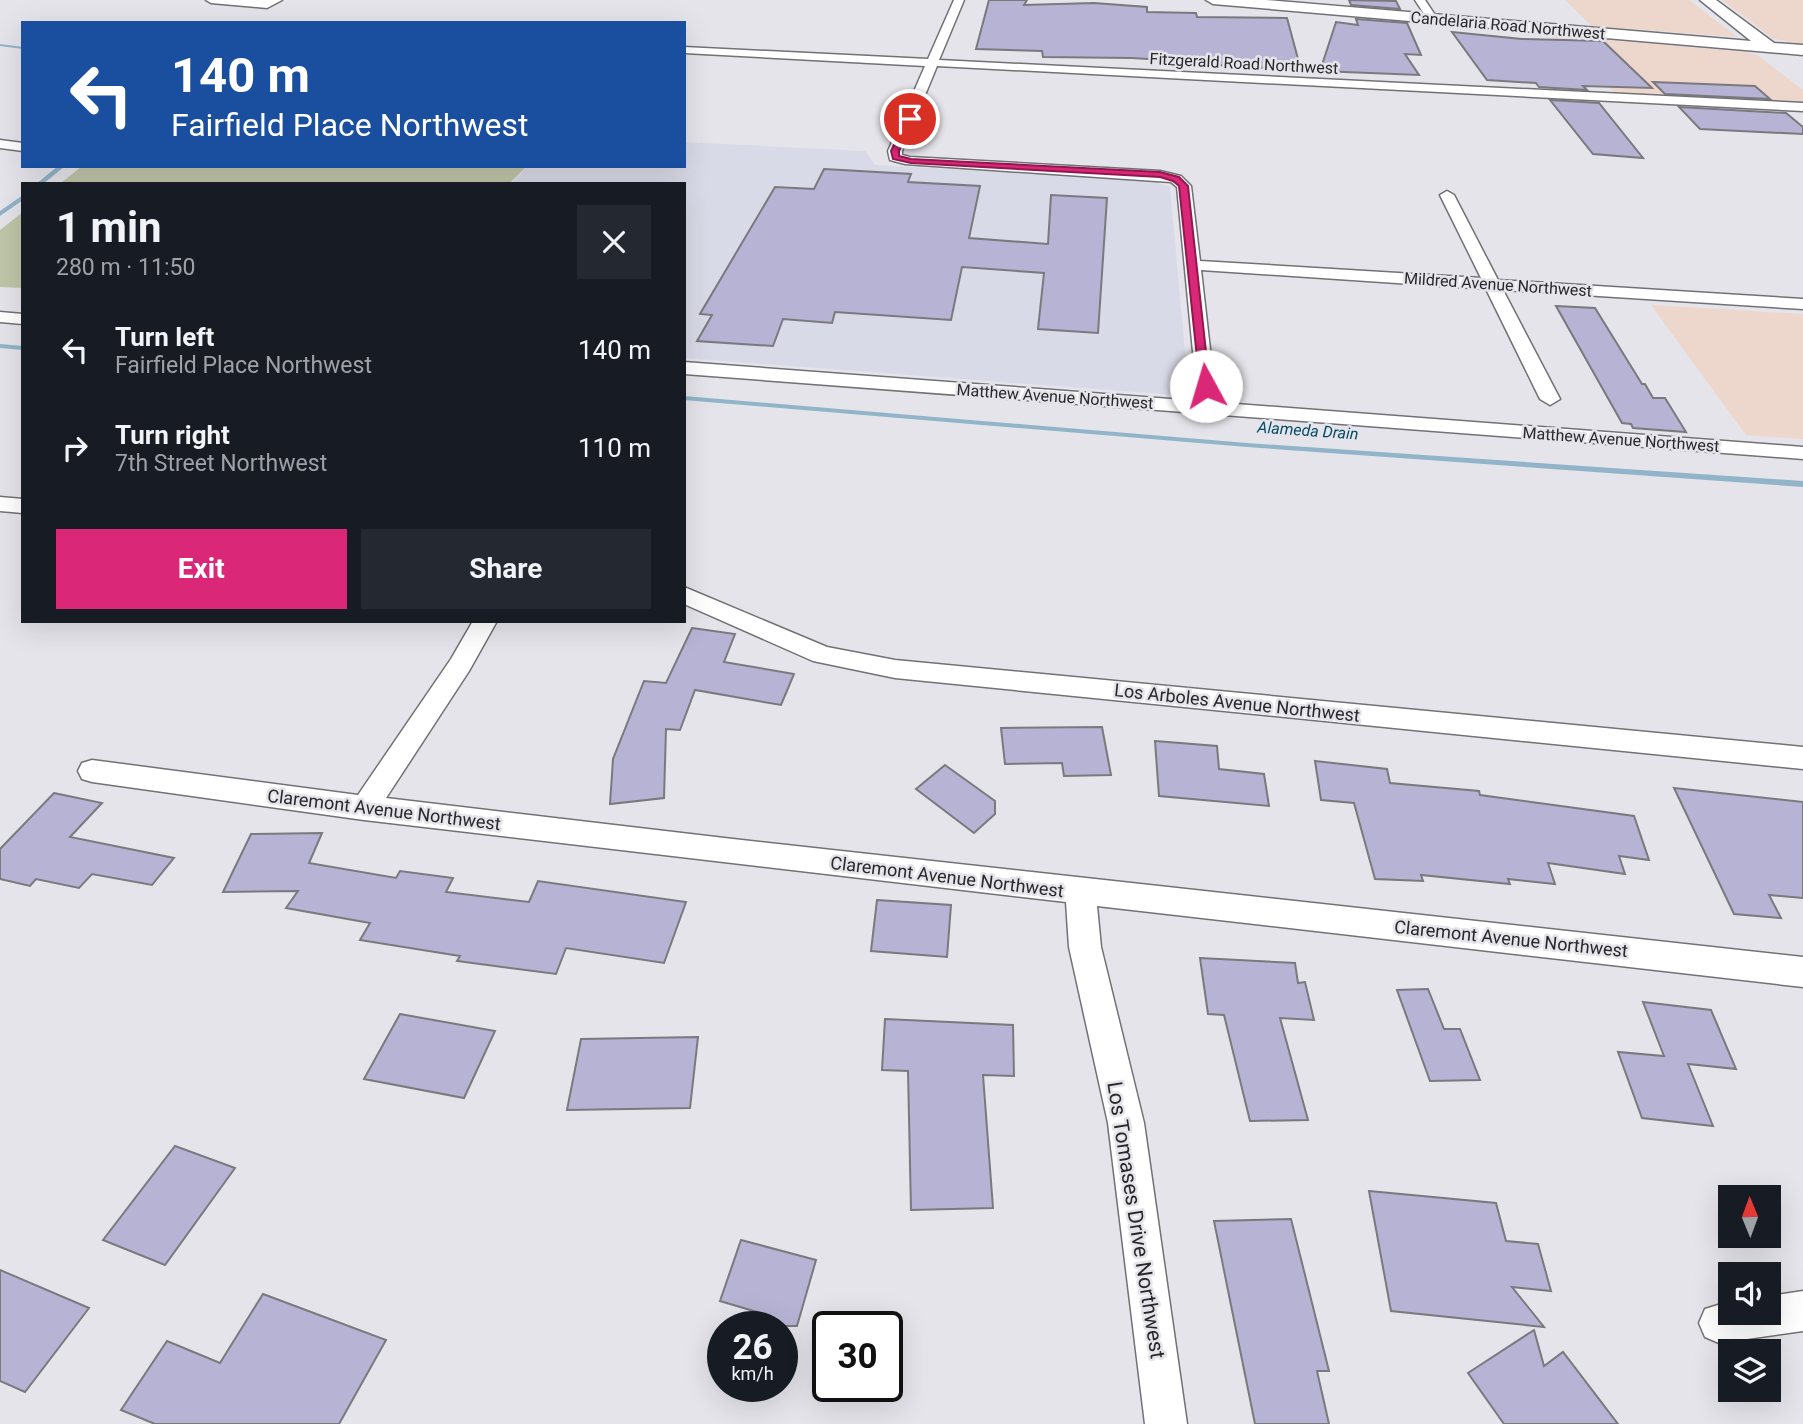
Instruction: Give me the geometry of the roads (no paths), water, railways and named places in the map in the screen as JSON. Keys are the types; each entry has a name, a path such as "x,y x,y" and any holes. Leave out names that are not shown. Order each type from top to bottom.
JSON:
{"main road":[{"name":"Candelaria Road Northwest","path":"1213,0 1803,50"},
{"path":"1707,0 1792,64"}],"street":[{"path":"211,0 272,2"},
{"path":"959,0 895,151 895,157 911,161 1160,175 1176,179 1184,186 1206,393"},
{"path":"1420,0 1432,18"},
{"name":"Fitzgerald Road Northwest","path":"686,50 1803,107"},
{"path":"0,144 21,147"},
{"path":"1447,195 1550,399"},
{"name":"Mildred Avenue Northwest","path":"1193,265 1803,304"},
{"path":"0,317 21,319"},
{"name":"Matthew Avenue Northwest","path":"686,368 1803,453"},
{"path":"0,504 21,506"},
{"name":"Los Arboles Avenue Northwest","path":"686,595 822,655 895,669 1803,758"},
{"path":"364,809 460,665 484,623"},
{"name":"Claremont Avenue Northwest","path":"92,771 364,809 1803,972"},
{"name":"Los Tomases Drive Northwest","path":"1081,892 1085,947 1126,1123 1166,1424"},
{"path":"1781,1314 1803,1311"}],"waterway":[{"path":"0,45 21,48"},
{"path":"42,182 59,168"},
{"path":"0,214 21,198"},
{"name":"Alameda Drain","path":"0,346 21,348"},
{"name":"Alameda Drain","path":"686,398 1247,445 1803,484"}]}
